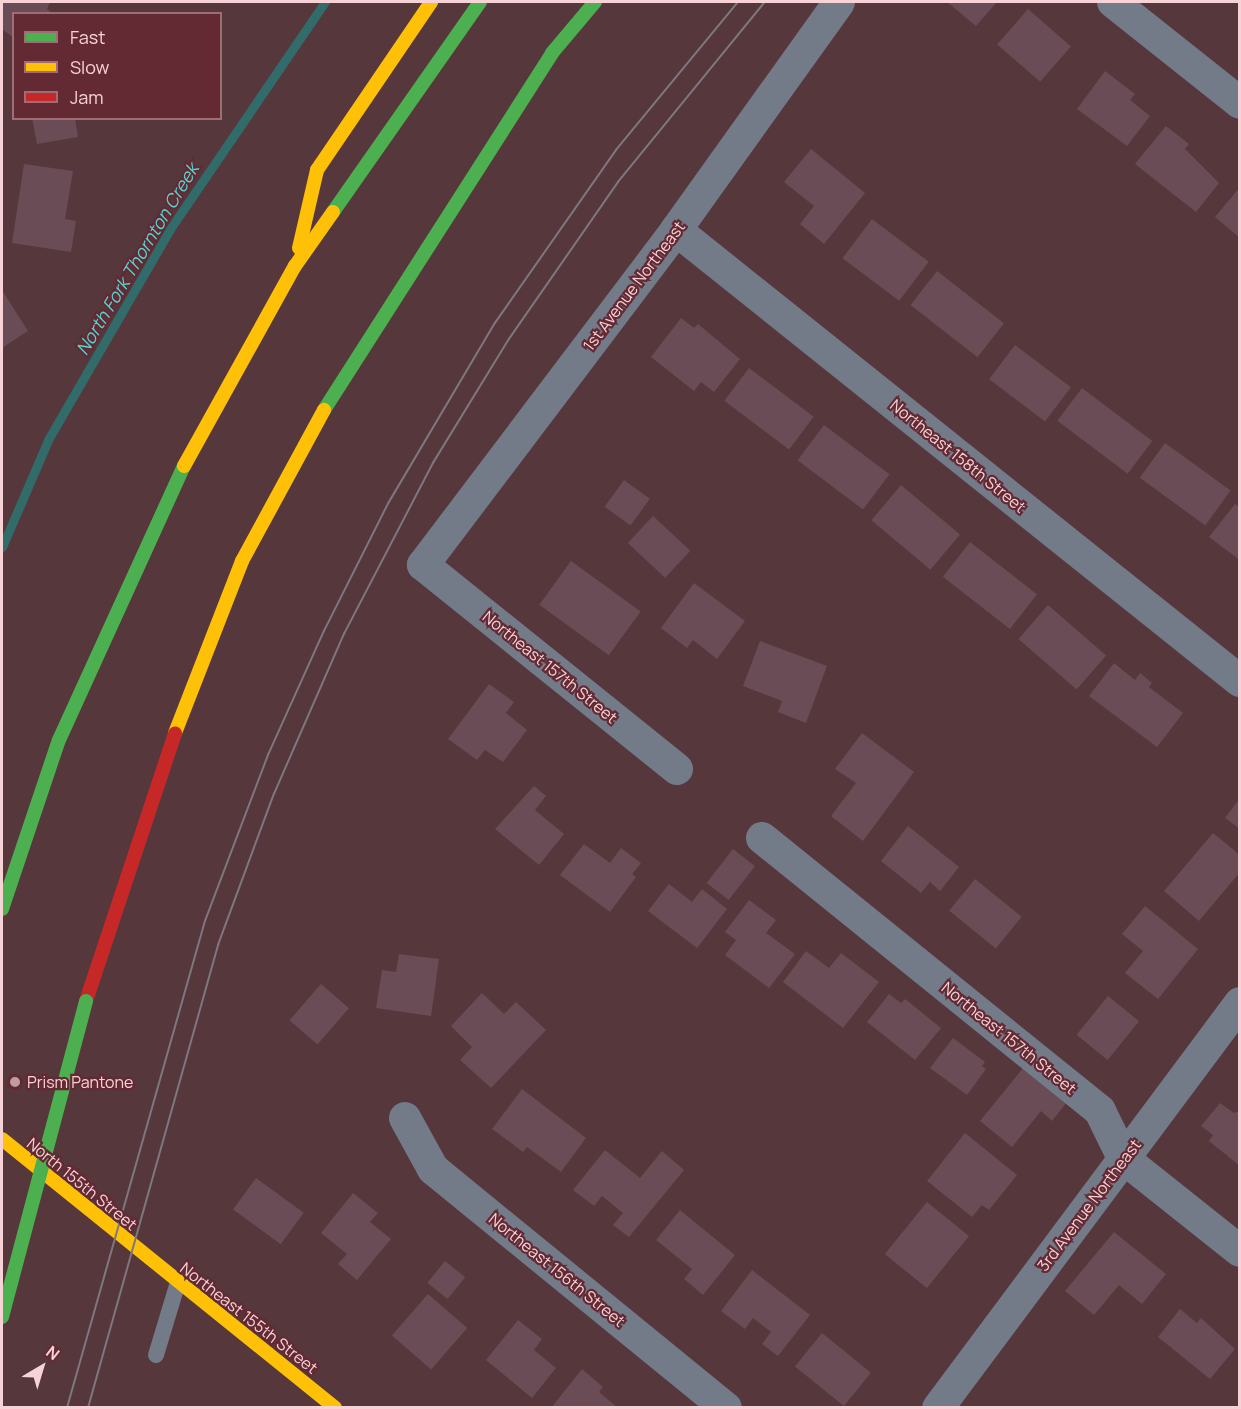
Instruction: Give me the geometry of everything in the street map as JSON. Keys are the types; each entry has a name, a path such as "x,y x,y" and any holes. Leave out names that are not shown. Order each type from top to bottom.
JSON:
{"main road":[{"path":"295,266 317,170 430,2"},
{"path":"2,909 59,740 113,615 176,482 295,266 480,2"},
{"path":"2,1317 86,1001 180,717 242,561 332,395 552,54 595,2"},
{"name":"North 155th Street","path":"2,1139 142,1254"},
{"name":"Northeast 155th Street","path":"142,1254 335,1407"}],"street":[{"name":"1st Avenue Northeast","path":"423,565 676,230 839,2"},
{"path":"1113,2 1239,104"},
{"name":"Northeast 158th Street","path":"676,230 1239,681"},
{"name":"Northeast 157th Street","path":"423,565 677,770"},
{"name":"Northeast 157th Street","path":"762,838 1100,1111 1124,1158 1239,1251"},
{"name":"3rd Avenue Northeast","path":"938,1407 1239,1003"},
{"name":"Northeast 156th Street","path":"405,1118 433,1169 726,1407"}],"lane":[{"path":"156,1355 178,1282"}],"building":[{"path":"2,2 50,2 47,9 51,12 12,12 12,36 2,29"},
{"path":"947,2 997,2 976,26"},
{"path":"1028,9 1071,46 1040,82 997,44"},
{"path":"1105,71 1135,94 1130,100 1150,116 1127,146 1077,109"},
{"path":"32,120 75,120 78,137 37,144"},
{"path":"1166,126 1189,144 1185,149 1219,183 1196,212 1135,164"},
{"path":"811,149 865,193 824,244 800,224 814,206 784,182"},
{"path":"24,164 73,171 65,219 76,221 71,252 12,243"},
{"path":"1240,187 1240,238 1215,217"},
{"path":"872,219 929,262 899,301 843,258"},
{"path":"937,271 1004,323 978,357 911,305"},
{"path":"2,290 28,331 2,348"},
{"path":"681,318 694,328 698,324 740,359 714,392 701,382 694,391 651,357"},
{"path":"1015,345 1071,387 1045,421 989,379"},
{"path":"749,368 814,417 789,449 724,401"},
{"path":"1082,388 1152,441 1128,474 1057,421"},
{"path":"824,425 889,474 863,509 798,460"},
{"path":"1165,443 1231,491 1205,525 1140,478"},
{"path":"624,480 650,499 630,526 605,507"},
{"path":"901,485 960,534 930,570 871,520"},
{"path":"1235,504 1240,507 1240,560 1209,537"},
{"path":"653,516 690,551 665,578 628,543"},
{"path":"970,542 1037,594 1010,629 943,577"},
{"path":"571,561 641,612 609,655 539,605"},
{"path":"694,583 745,621 717,659 693,640 687,648 661,628"},
{"path":"1048,605 1106,656 1077,689 1018,639"},
{"path":"760,641 827,666 806,723 778,712 782,701 743,686"},
{"path":"1114,663 1135,680 1140,673 1152,683 1149,687 1183,713 1157,747 1089,696"},
{"path":"489,684 514,702 506,713 527,730 503,762 485,750 477,760 448,739"},
{"path":"862,733 914,772 863,841 831,816 856,783 835,769"},
{"path":"534,786 546,796 535,810 564,834 539,865 495,829"},
{"path":"1240,798 1240,829 1225,818"},
{"path":"908,826 959,867 940,891 930,882 921,893 881,861"},
{"path":"1213,833 1240,855 1240,872 1199,921 1164,891"},
{"path":"584,844 610,863 621,848 641,863 632,874 636,877 610,912 560,875"},
{"path":"733,849 755,866 729,900 707,883"},
{"path":"975,879 1022,917 996,949 949,911"},
{"path":"669,884 692,902 702,889 727,909 697,948 648,911"},
{"path":"749,900 776,920 766,933 795,954 769,988 725,955 736,940 725,932"},
{"path":"1145,906 1198,949 1158,999 1125,973 1143,951 1122,934"},
{"path":"806,951 829,968 841,953 879,982 843,1028 783,982"},
{"path":"399,954 439,959 431,1016 376,1008 382,970 396,972"},
{"path":"321,984 349,1008 317,1045 290,1020"},
{"path":"482,993 504,1014 516,1002 546,1030 491,1088 460,1060 472,1047 451,1026"},
{"path":"889,994 901,1003 905,999 941,1028 915,1060 867,1022"},
{"path":"1108,996 1139,1021 1108,1060 1077,1035"},
{"path":"953,1038 985,1062 982,1066 986,1069 967,1095 930,1068"},
{"path":"1023,1068 1067,1102 1052,1121 1041,1111 1012,1147 980,1121"},
{"path":"522,1089 586,1138 561,1172 527,1147 523,1152 492,1129"},
{"path":"1220,1103 1234,1113 1240,1111 1240,1166 1209,1141 1213,1135 1201,1126"},
{"path":"965,1133 1017,1175 989,1210 982,1205 972,1217 927,1181"},
{"path":"605,1150 640,1178 662,1151 684,1170 629,1237 613,1225 623,1213 602,1196 594,1206 573,1190"},
{"path":"256,1178 304,1213 281,1244 233,1210"},
{"path":"353,1193 378,1213 370,1222 391,1239 357,1280 338,1264 347,1254 321,1233"},
{"path":"927,1202 969,1236 927,1288 885,1254"},
{"path":"680,1210 735,1255 703,1295 684,1279 692,1269 656,1240"},
{"path":"1114,1232 1166,1274 1142,1304 1119,1285 1094,1315 1065,1291"},
{"path":"445,1261 465,1277 448,1299 427,1283"},
{"path":"752,1270 810,1315 778,1356 762,1344 771,1332 753,1318 745,1329 721,1311"},
{"path":"428,1294 467,1328 431,1370 392,1336"},
{"path":"1180,1309 1197,1323 1201,1318 1235,1349 1210,1379 1158,1337"},
{"path":"518,1320 542,1339 534,1350 556,1368 532,1398 486,1360"},
{"path":"822,1333 871,1373 844,1406 795,1366"},
{"path":"582,1369 603,1387 599,1392 618,1408 551,1408"}],"waterway":[{"name":"North Fork Thornton Creek","path":"2,547 49,438 170,229 325,2"}],"tram line":[{"path":"67,1408 205,921 268,755 324,631 389,502 495,323 616,150 738,2"},
{"path":"88,1408 218,945 274,794 344,634 433,463 509,339 618,182 765,2"}],"traffic: fast":[{"path":"333,212 480,2"},
{"path":"324,410 552,53 595,2"},
{"path":"2,909 59,740 184,466"},
{"path":"2,1317 86,1001"}],"traffic: slow":[{"path":"299,248 317,170 431,2"},
{"path":"184,466 295,266 333,212"},
{"path":"175,733 242,561 324,410"},
{"path":"2,1139 335,1408"}],"traffic: jam":[{"path":"86,1001 175,733"}],"place":[{"name":"Prism Pantone","path":"15,1082"}]}
